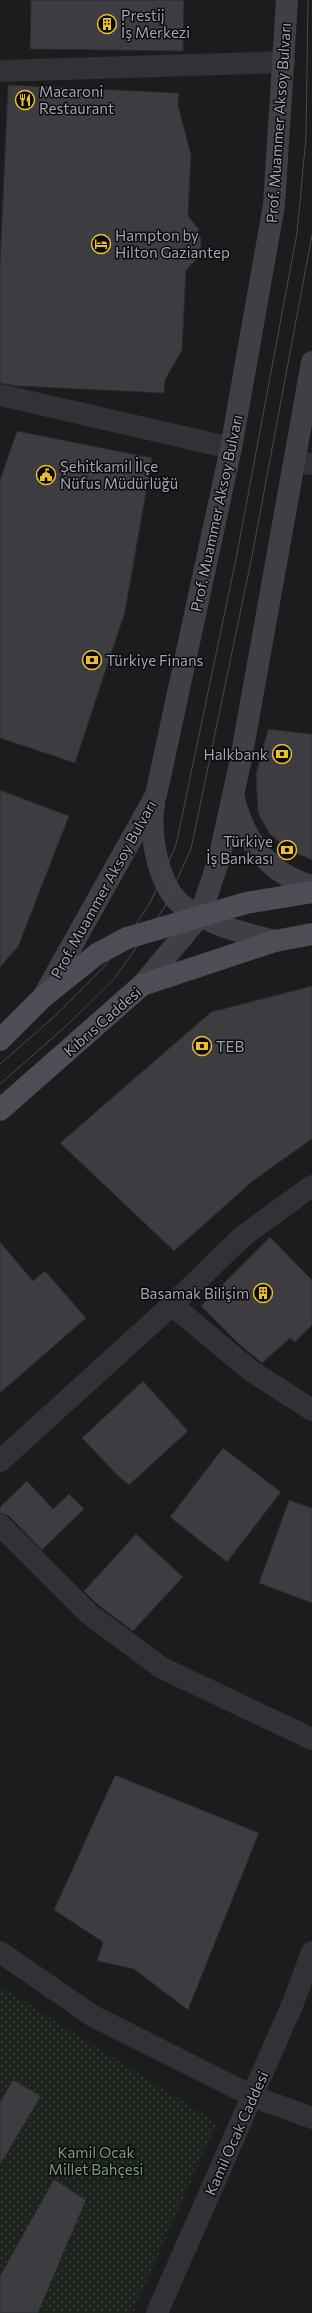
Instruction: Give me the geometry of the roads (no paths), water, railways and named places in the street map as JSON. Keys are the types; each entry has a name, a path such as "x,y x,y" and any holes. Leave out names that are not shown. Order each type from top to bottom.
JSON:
{"main road":[{"name":"Prof. Muammer Aksoy Bulvarı","path":"43,997 156,795 231,448 274,205 287,0"},
{"path":"142,985 200,916 220,859 304,463 312,362"},
{"path":"156,795 152,823 156,858 172,893 185,908 200,916 232,930 275,941"},
{"path":"234,798 238,817 257,850 281,872 312,886"},
{"path":"0,1040 43,997 97,954 127,938 246,903 312,892"},
{"name":"Kıbrıs Caddesi","path":"0,1110 142,985 275,941 312,934"}],"street":[{"path":"0,71 284,62"},
{"path":"0,395 231,448"},
{"path":"0,1461 172,1305 243,1236 312,1186"},
{"path":"172,1305 250,1370 312,1410"},
{"path":"0,1525 89,1614 162,1668 312,1739"},
{"path":"0,1952 93,2016 252,2096 312,2118"},
{"name":"Kamil Ocak Caddesi","path":"158,2313 293,2003 312,1952"}],"tram line":[{"path":"0,1064 55,1016 102,969 127,938 151,901 176,845 237,554 297,233 306,137 308,0"},
{"path":"0,1084 65,1027 114,979 164,908 191,849 252,556 312,235"}],"place":[{"name":"Prestij İş Merkezi","path":"107,24"},
{"name":"Macaroni Restaurant","path":"25,100"},
{"name":"Hampton by Hilton Gaziantep","path":"101,244"},
{"name":"Şehitkamil İlçe Nüfus Müdürlüğü","path":"46,475"},
{"name":"Türkiye Finans","path":"92,660"},
{"name":"Halkbank","path":"282,754"},
{"name":"Türkiye İş Bankası","path":"287,850"},
{"name":"TEB","path":"202,1046"},
{"name":"Basamak Bilişim","path":"263,1293"}],"park label":[{"name":"Kamil Ocak Millet Bahçesi","path":"96,2160"}]}
